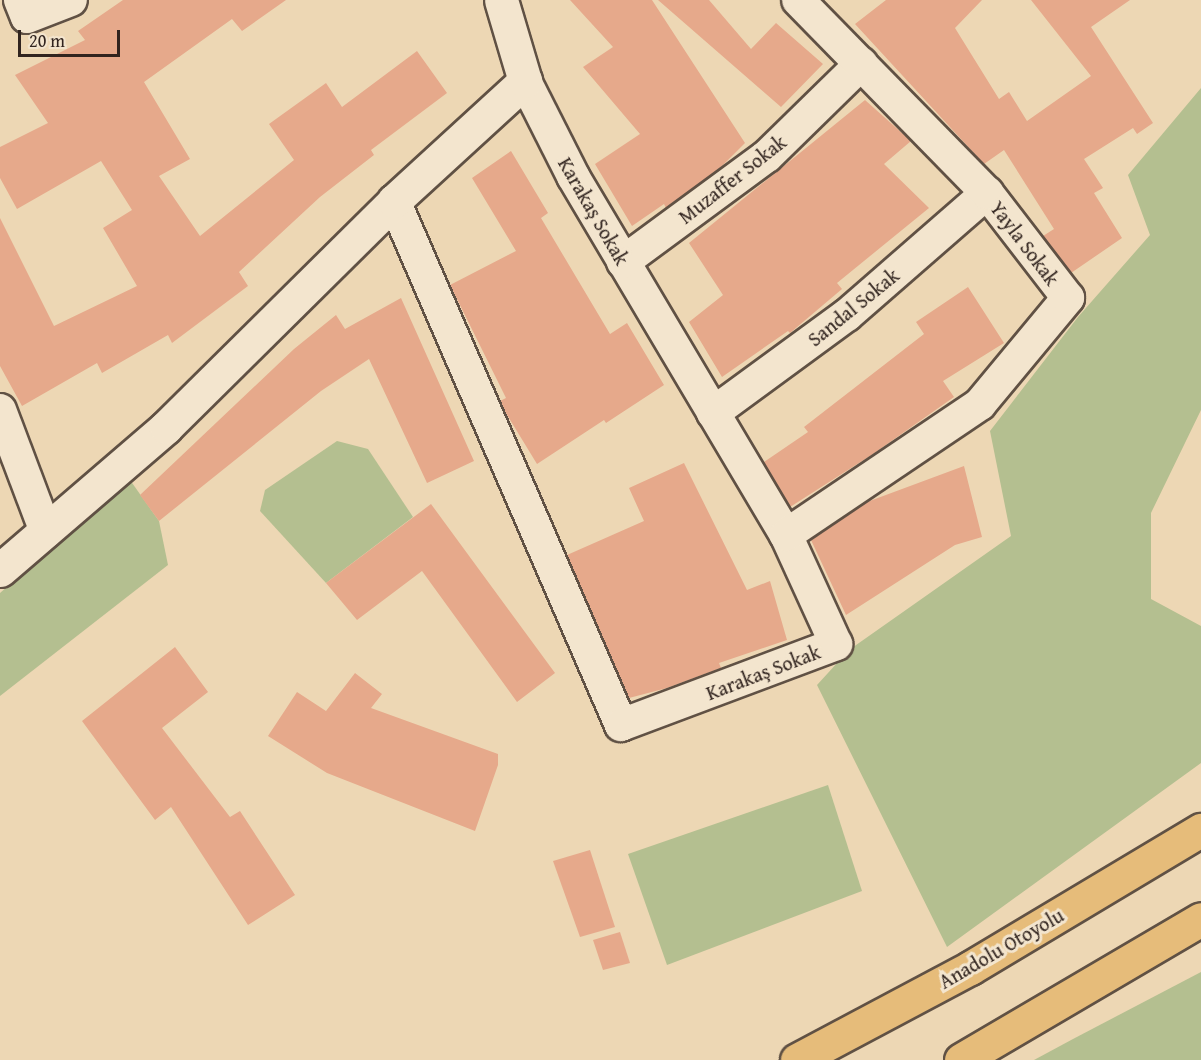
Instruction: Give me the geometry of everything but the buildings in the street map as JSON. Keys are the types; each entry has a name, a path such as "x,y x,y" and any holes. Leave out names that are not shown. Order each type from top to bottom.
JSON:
{"highway":[{"name":"Anadolu Otoyolu","path":"797,1060 970,968 1201,830"},
{"path":"961,1060 1201,920"}],"street":[{"path":"24,9 71,0"},
{"path":"0,570 166,427 394,201 525,81 501,0"},
{"name":"Yayla Sokak","path":"786,535 980,404 1068,298 987,193 798,0"},
{"name":"Muzaffer Sokak","path":"623,262 767,156 861,64"},
{"name":"Karakaş Sokak","path":"394,201 621,725 837,644 786,535 573,176 525,81"},
{"name":"Sandal Sokak","path":"713,412 847,315 987,193"},
{"path":"0,410 46,532"}],"green space":[{"path":"1201,88 1201,410 1151,513 1151,599 1201,626 1201,763 947,947 817,685 849,650 1011,536 990,431 1078,317 1150,235 1128,175"},
{"path":"337,441 368,449 413,517 326,583 260,511 265,490"},
{"path":"130,480 159,521 168,565 0,696 0,593"},
{"path":"828,785 862,891 667,965 628,854"},
{"path":"1201,972 1201,1060 1034,1060 1073,1039"}]}
